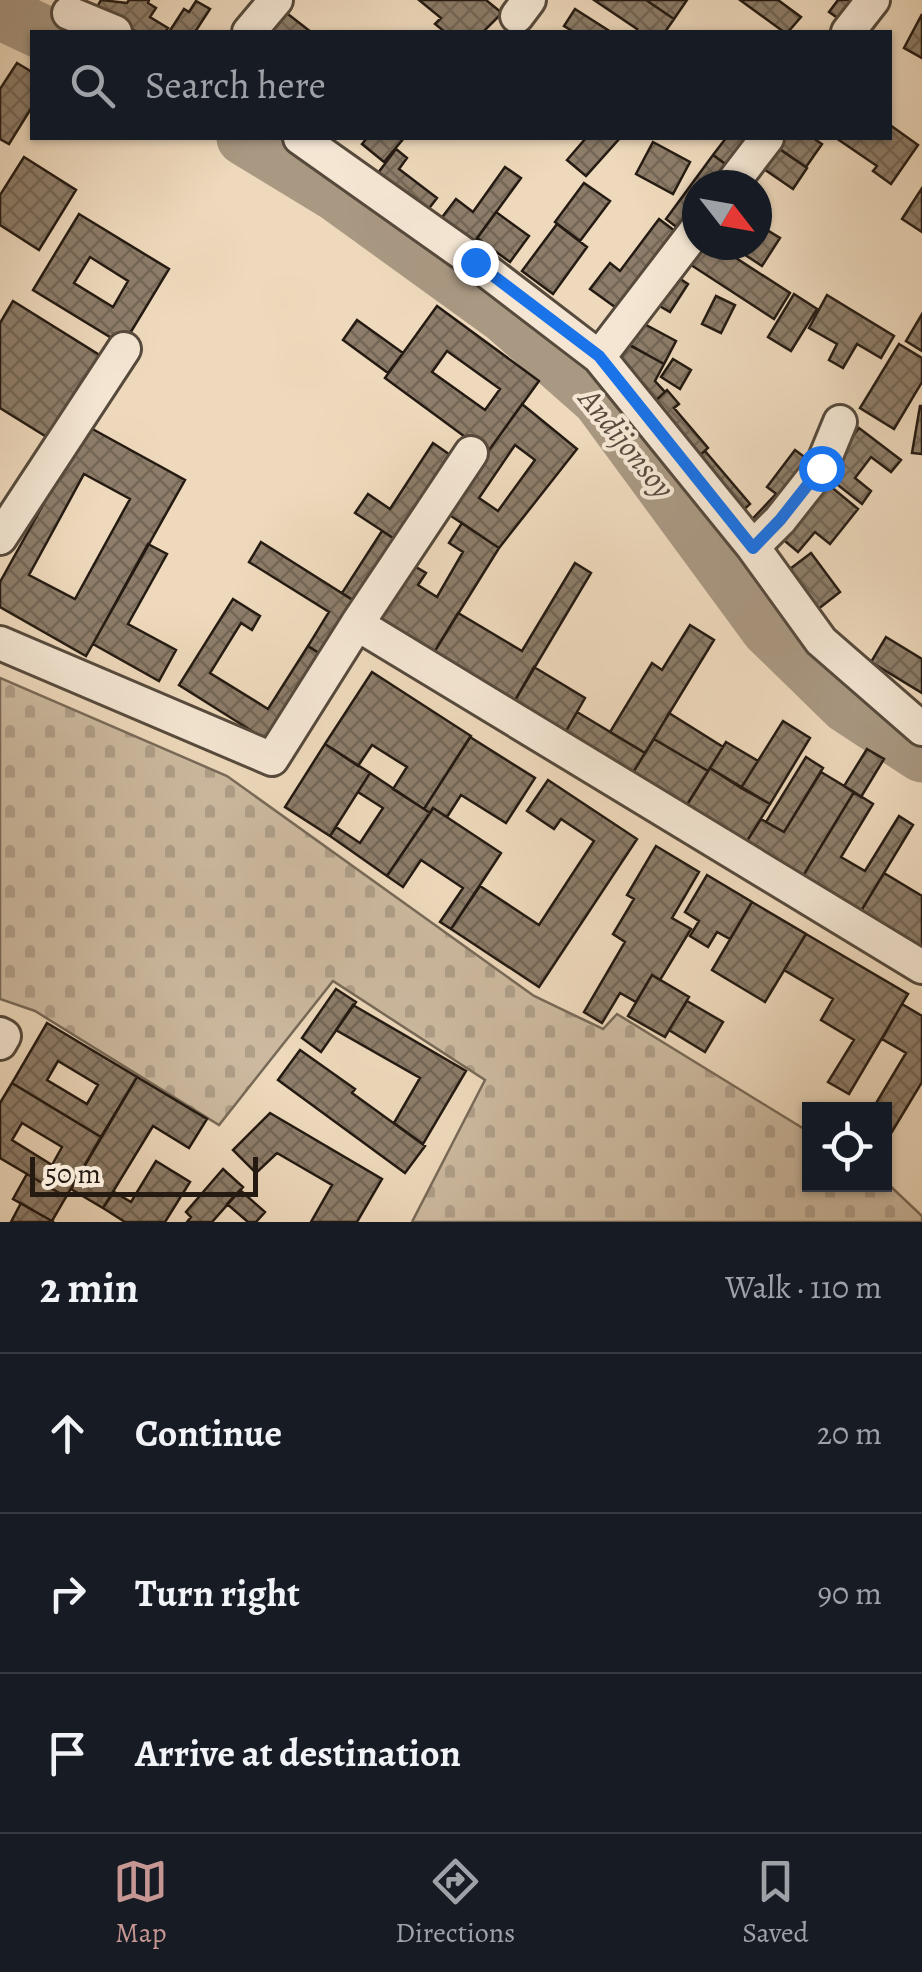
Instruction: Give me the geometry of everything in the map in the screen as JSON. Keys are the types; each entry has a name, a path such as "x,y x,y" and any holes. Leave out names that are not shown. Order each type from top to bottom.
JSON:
{"street":[{"path":"250,30 276,0"},
{"path":"850,30 873,0"},
{"path":"69,13 109,30"},
{"path":"303,140 599,356 753,548 821,641 922,729"},
{"path":"742,170 765,140"},
{"path":"599,356 682,248"},
{"path":"0,538 124,349"},
{"path":"753,548 821,468 840,422"},
{"path":"0,642 272,759 471,453"},
{"path":"357,624 922,967"},
{"path":"0,1034 4,1036 0,1043"}],"green space":[{"path":"0,678 227,776 534,996 603,1029 617,1014 802,1128 802,1192 892,1192 892,1188 922,1216 922,1222 412,1222 485,1080 333,981 219,1125 35,1011 0,999"}],"building":[{"path":"101,0 149,0 156,8 150,17 168,28 133,30 96,9"},
{"path":"419,0 486,0 502,13 485,30 442,30 435,24 441,18"},
{"path":"594,0 646,0 674,19 666,30 637,29"},
{"path":"646,0 687,0 674,19"},
{"path":"740,0 778,0 801,17 790,30 781,30"},
{"path":"838,0 867,0 849,26 829,12"},
{"path":"196,1 210,9 196,30 170,30 184,9 189,12"},
{"path":"575,9 608,30 571,30 564,26"},
{"path":"284,11 308,30 268,30"},
{"path":"922,14 922,58 904,48"},
{"path":"17,63 30,71 30,110 9,144 0,139 0,89"},
{"path":"892,126 918,145 891,184 873,171 877,166 839,140 892,140"},
{"path":"365,140 402,140 384,162 362,144"},
{"path":"584,140 618,140 586,176 567,160"},
{"path":"724,140 752,140 731,168 713,155"},
{"path":"778,140 816,140 822,144 806,167 774,145"},
{"path":"653,142 690,162 682,170 673,194 636,174"},
{"path":"772,144 807,168 793,189 772,175 772,170 758,165"},
{"path":"396,149 407,158 399,169 437,198 427,211 378,173"},
{"path":"713,155 731,168 729,170 702,170"},
{"path":"24,157 76,190 39,250 0,225 0,195"},
{"path":"505,167 521,178 473,244 440,220 456,199 473,212"},
{"path":"584,183 610,201 580,241 555,222"},
{"path":"922,188 922,232 902,219"},
{"path":"682,197 682,231 666,219"},
{"path":"496,212 529,236 510,262 477,238"},
{"path":"79,214 169,269 123,345 33,290","holes":["90,257 128,281 113,307 74,283"]},
{"path":"659,219 682,236 626,315 590,289 610,263 620,271"},
{"path":"557,224 587,247 553,294 522,271"},
{"path":"772,233 780,238 772,250"},
{"path":"694,260 739,260 790,293 774,319 691,265"},
{"path":"676,276 688,284 670,312 658,305"},
{"path":"794,294 817,309 791,351 768,337"},
{"path":"827,295 894,336 881,358 857,344 843,368 829,360 837,344 809,328"},
{"path":"716,296 735,305 721,333 702,324"},
{"path":"13,301 101,356 50,439 0,408 0,323"},
{"path":"437,306 539,381 487,453 385,378","holes":["447,351 500,389 485,410 432,372"]},
{"path":"922,314 922,351 906,341"},
{"path":"635,319 676,341 664,364 623,341"},
{"path":"357,320 403,353 388,373 343,340"},
{"path":"899,344 922,358 922,382 894,429 860,408"},
{"path":"629,345 664,364 655,381 665,392 651,405 613,360"},
{"path":"673,359 691,370 680,389 661,377"},
{"path":"667,390 679,404 674,408 708,448 697,458 651,405"},
{"path":"522,404 577,449 499,548 445,512","holes":["515,445 535,460 498,511 479,498"]},
{"path":"922,406 922,454 912,453"},
{"path":"87,426 185,480 86,656 0,607 0,582","holes":["84,474 130,499 75,599 29,575"]},
{"path":"859,428 901,460 891,472 871,457 855,478 871,491 862,504 824,474"},
{"path":"433,443 459,461 404,545 355,513 368,494 390,509"},
{"path":"795,450 818,467 790,504 767,487"},
{"path":"705,451 750,504 738,515 692,461"},
{"path":"824,481 858,509 830,544 815,532 798,552 779,536"},
{"path":"776,494 790,504 742,530"},
{"path":"462,523 499,548 433,654 375,619 409,563 426,573 418,585 437,597 463,552 449,543"},
{"path":"382,531 404,545 364,607 342,593"},
{"path":"261,542 362,606 328,659 308,646 329,612 249,562"},
{"path":"148,544 167,554 128,624 176,650 159,681 93,644"},
{"path":"811,553 840,592 808,617 778,578"},
{"path":"575,563 591,573 514,702 433,654 458,613 522,651"},
{"path":"233,599 260,616 252,630 241,623 210,673 268,709 308,646 328,659 274,745 179,685"},
{"path":"690,625 714,640 645,753 610,732 652,663 662,670"},
{"path":"886,637 922,659 922,693 871,662"},
{"path":"534,667 585,698 565,733 514,702"},
{"path":"372,672 471,736 424,809 393,789 407,767 372,745 358,766 325,744"},
{"path":"577,712 645,753 632,774 565,733"},
{"path":"669,713 723,747 708,771 654,739"},
{"path":"783,721 810,738 770,804 741,788"},
{"path":"470,737 535,778 506,823 461,795 447,817 433,808 430,813 424,809"},
{"path":"654,739 708,771 686,806 632,774"},
{"path":"726,742 758,761 741,788 710,768"},
{"path":"325,744 370,773 330,836 285,807"},
{"path":"867,749 884,759 861,797 844,786"},
{"path":"806,757 823,768 784,832 766,822"},
{"path":"710,768 770,804 747,841 687,805"},
{"path":"821,772 854,792 803,876 747,841 761,819 784,832"},
{"path":"370,773 430,813 387,876 330,836 336,827 360,843 383,808 358,792"},
{"path":"548,780 637,839 539,987 451,929 480,886 539,925 594,841 561,819 554,829 527,811"},
{"path":"854,792 873,804 841,857 865,871 899,816 913,825 861,911 803,876"},
{"path":"433,808 501,853 451,929 440,922 463,888 421,860 403,887 387,876"},
{"path":"656,846 699,872 672,918 691,929 660,980 652,975 636,1002 620,993 602,1023 584,1012 625,942 613,934 634,899 627,895"},
{"path":"884,873 922,896 922,949 861,911"},
{"path":"707,875 752,902 730,939 717,932 708,947 690,936 699,921 685,912"},
{"path":"752,902 806,934 765,1002 712,970"},
{"path":"806,934 908,994 849,1094 828,1082 854,1040 821,1020 833,999 784,970"},
{"path":"652,975 689,997 665,1037 628,1016"},
{"path":"336,989 356,1002 321,1052 302,1038"},
{"path":"687,1001 723,1022 705,1052 669,1030"},
{"path":"902,1004 922,1016 922,1082 892,1132 892,1102 877,1102 906,1053 882,1039"},
{"path":"353,1005 466,1071 423,1144 394,1123 420,1078 336,1030"},
{"path":"47,1023 137,1077 101,1137 12,1083","holes":["58,1061 98,1085 87,1104 47,1080"]},
{"path":"300,1050 425,1146 405,1173 278,1080"},
{"path":"137,1077 207,1119 189,1148 153,1126 103,1208 71,1189"},
{"path":"12,1083 101,1137 66,1197 0,1158 0,1103","holes":["22,1123 62,1147 52,1165 12,1140"]},
{"path":"270,1113 382,1179 357,1222 311,1222 332,1185 277,1153 256,1173 233,1150"},
{"path":"156,1161 190,1182 165,1222 125,1222 103,1208 114,1192 131,1202"},
{"path":"223,1169 243,1187 212,1222 187,1222 191,1217 186,1212"},
{"path":"27,1174 66,1197 52,1221 13,1199"},
{"path":"240,1190 265,1212 256,1222 248,1222 227,1204"},
{"path":"21,1203 41,1215 54,1222 11,1222"}],"waterway":[{"name":"Andijonsoy","path":"0,12 38,30"},
{"name":"Andijonsoy","path":"247,140 336,194 506,317 599,399 768,629 847,706 922,755"}],"route":[{"path":"475,262 599,356 753,548 821,468"}]}
